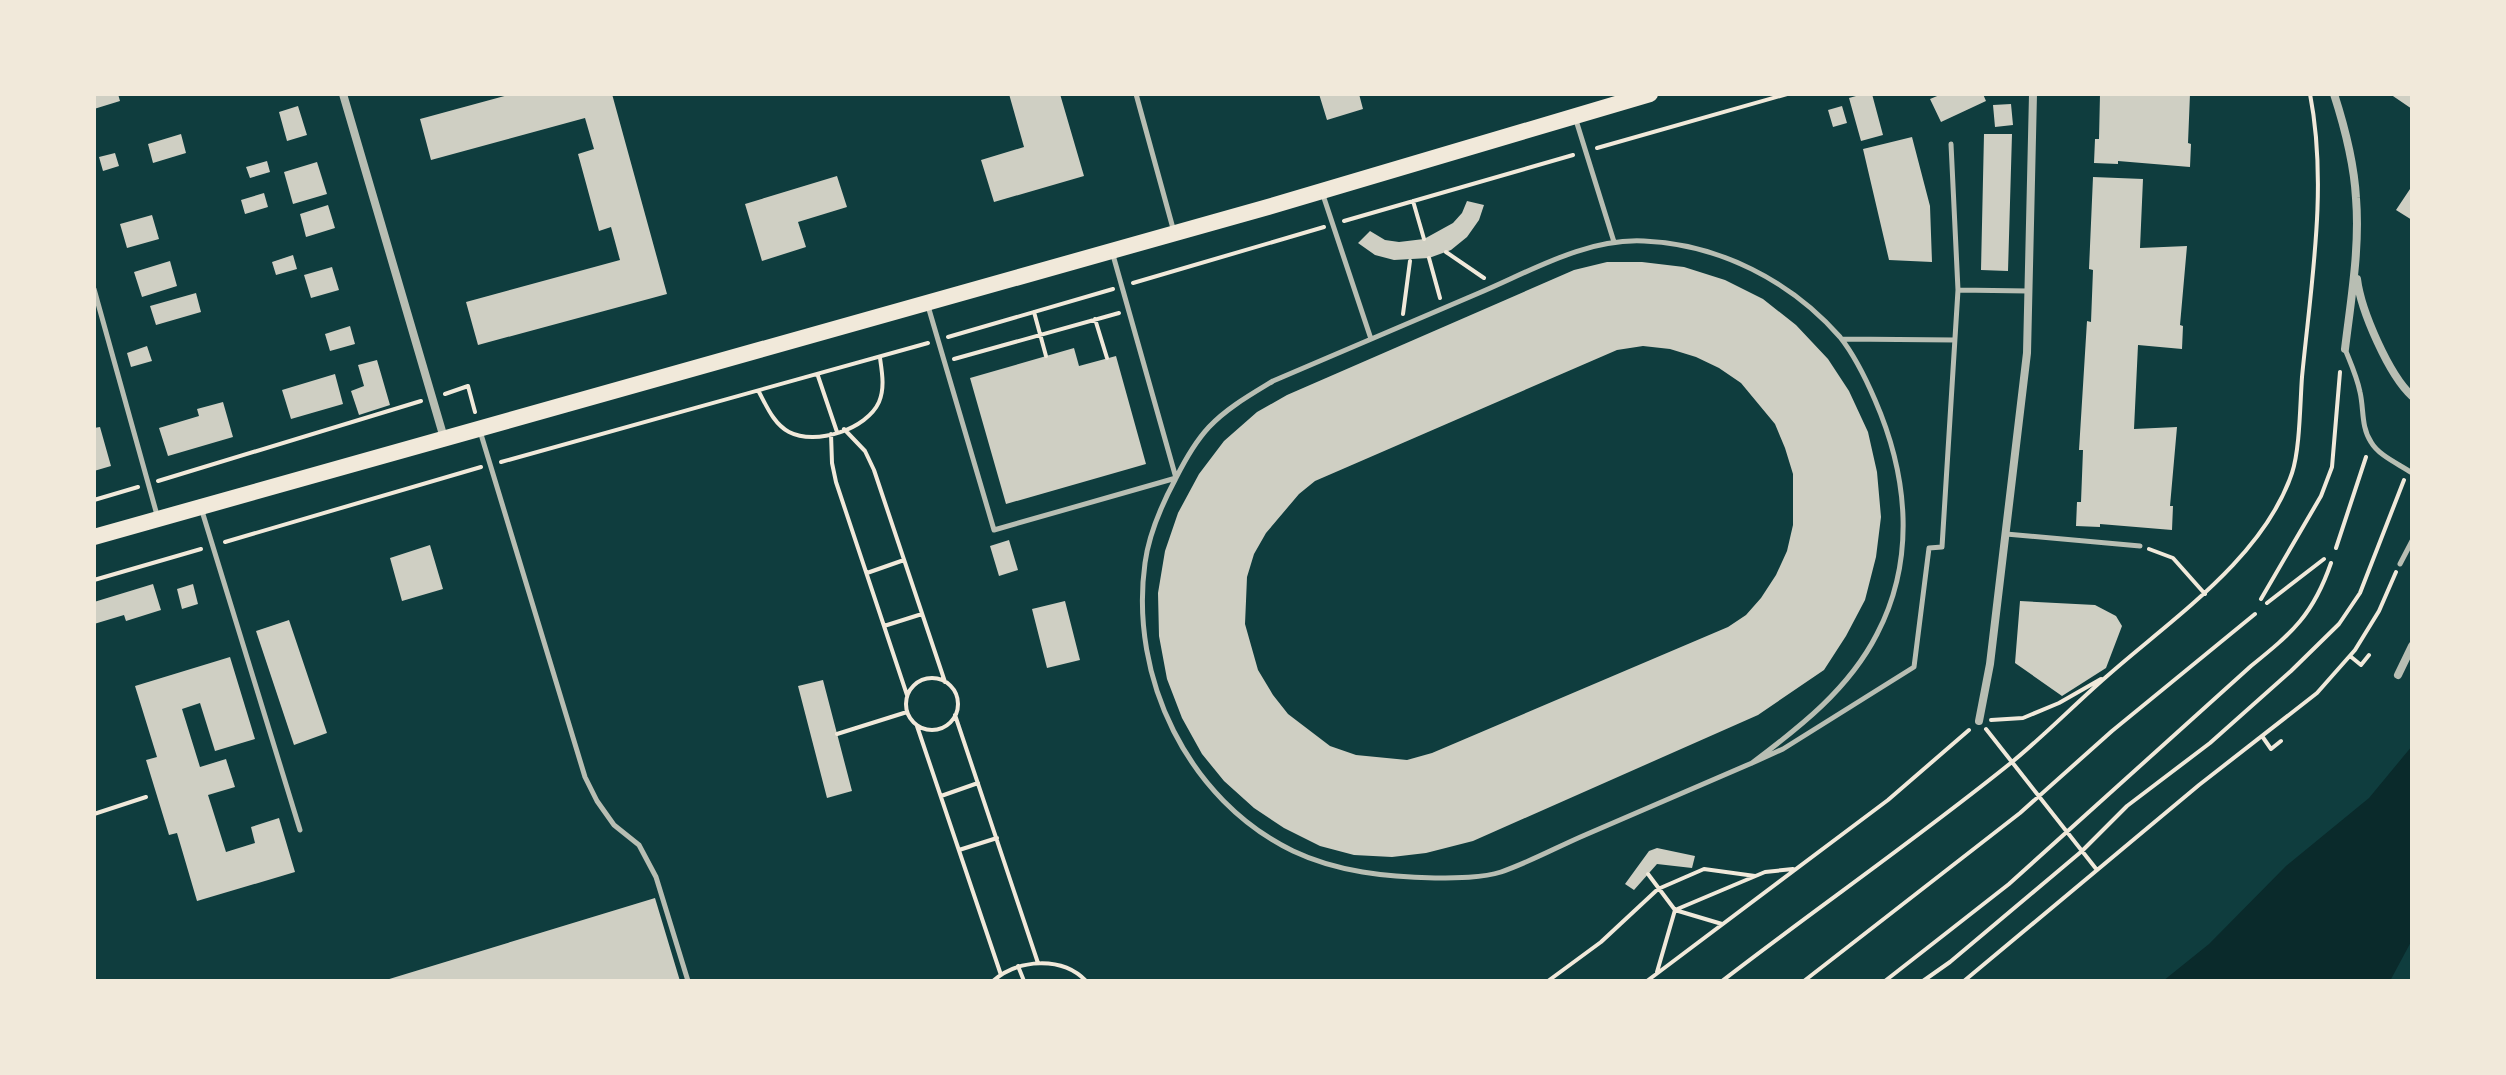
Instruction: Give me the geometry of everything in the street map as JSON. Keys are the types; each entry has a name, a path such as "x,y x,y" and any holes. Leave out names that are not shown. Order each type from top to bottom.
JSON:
{"main road":[{"path":"94,537 1112,251 1650,94"}],"street":[{"path":"343,94 445,439"},
{"path":"1977,724 1990,664 2027,353 2033,94"},
{"path":"2334,94 2352,156 2357,201 2355,260 2345,349"},
{"path":"2355,260 2364,310 2399,385 2412,396"},
{"path":"2398,675 2412,646"}],"lane":[{"path":"1136,94 1175,233"},
{"path":"1575,116 1614,242"},
{"path":"1752,763 1792,733 1850,677 1877,634 1894,592 1902,557 1904,519 1899,470 1884,422 1865,376 1842,339 1814,310 1787,290 1727,257 1670,243 1643,240 1584,248 1273,381 1233,406 1208,428 1187,457 1154,525 1145,563 1145,634 1151,672 1165,712 1201,777 1245,820 1294,851 1346,869 1370,873 1437,878 1499,873 1752,763 1783,749 1914,667 1929,548 1942,547 1958,290 1951,144"},
{"path":"1322,191 1371,339"},
{"path":"1112,251 1176,478"},
{"path":"94,289 158,518"},
{"path":"1958,290 2028,291"},
{"path":"927,303 994,530 1176,478"},
{"path":"1842,339 1955,340"},
{"path":"2345,349 2363,406 2363,426 2371,443 2410,472"},
{"path":"480,430 585,777 614,825 639,845 656,877 688,981"},
{"path":"201,507 300,830"},
{"path":"2005,534 2140,546"},
{"path":"2400,564 2412,541"}],"path":[{"path":"1722,981 2012,761 2106,676 2205,594 2258,533 2292,472 2313,264 2318,158 2310,94"},
{"path":"1413,201 1424,239"},
{"path":"1446,252 1496,286"},
{"path":"1429,258 1443,309"},
{"path":"1402,326 1410,261"},
{"path":"944,362 1129,310"},
{"path":"1034,312 1046,356"},
{"path":"1095,319 1107,358"},
{"path":"759,392 776,421 790,432 803,436 834,433 862,421 880,400 880,358"},
{"path":"818,376 834,433 832,463 836,482 907,695 907,712 917,726 1001,975"},
{"path":"94,500 468,386 480,430"},
{"path":"2261,599 2321,496 2332,467 2337,403"},
{"path":"844,429 865,451 874,470 945,682"},
{"path":"2336,548 2371,443"},
{"path":"1923,981 2082,851 2127,806 2210,743 2339,624 2360,593 2410,472"},
{"path":"2140,546 2173,558 2205,594"},
{"path":"2267,603 2324,559"},
{"path":"867,573 904,560"},
{"path":"1885,981 2009,884 2240,675 2292,632 2312,607 2331,563"},
{"path":"1964,981 2317,693 2350,656 2379,611 2400,564"},
{"path":"884,626 922,614"},
{"path":"1804,981 2040,796 2112,731 2255,614"},
{"path":"2350,656 2361,665 2369,655"},
{"path":"1647,981 1888,800 1977,724 2023,718 2059,703 2106,676"},
{"path":"907,695 916,683 931,678 945,682 957,697 955,715 1038,963"},
{"path":"837,734 907,712"},
{"path":"917,726 936,730 944,727 955,715"},
{"path":"1977,724 2012,761 2097,870"},
{"path":"2262,736 2271,749 2281,741"},
{"path":"941,796 978,783"},
{"path":"94,814 146,797"},
{"path":"959,850 997,838"},
{"path":"1548,981 1601,942 1658,889 1704,869 1755,876"},
{"path":"1675,910 1765,872 1795,869"},
{"path":"1648,874 1675,910 1722,924"},
{"path":"1656,974 1675,910"},
{"path":"993,981 1018,966 1038,963 1061,966 1086,981"},
{"path":"1018,966 1024,981"},
{"path":"1069,981 1073,972"}],"water":[{"path":"2412,746 2412,940 2390,981 2163,981 2209,944 2286,866 2369,798"}],"building":[{"path":"94,94 118,94 120,101 94,109"},
{"path":"512,94 612,94 667,294 478,345 466,302 620,260 611,227 599,231 578,154 594,149 585,118 431,160 420,119"},
{"path":"1009,94 1060,94 1084,176 994,202 981,160 1024,147"},
{"path":"1319,94 1359,94 1363,109 1327,120"},
{"path":"1872,94 1883,135 1861,141 1849,98"},
{"path":"1942,94 1983,94 1986,101 1941,122 1930,99"},
{"path":"2100,94 2190,94 2190,167 2118,161 2118,164 2094,163 2095,139 2099,139"},
{"path":"2390,94 2412,94 2412,109"},
{"path":"2011,104 2013,125 1995,127 1993,105"},
{"path":"298,106 307,135 287,141 279,112"},
{"path":"1842,106 1847,123 1833,127 1828,110"},
{"path":"181,134 186,153 153,163 148,144"},
{"path":"1984,134 2012,134 2008,271 1981,270"},
{"path":"1912,137 1930,206 1932,262 1889,260 1863,149"},
{"path":"115,153 119,166 103,171 99,157"},
{"path":"267,161 270,172 250,178 246,167"},
{"path":"317,162 327,194 293,204 284,172"},
{"path":"837,176 847,207 798,222 806,247 762,261 745,204"},
{"path":"2093,177 2143,179 2140,248 2187,246 2180,325 2183,326 2182,349 2138,345 2134,429 2177,427 2170,506 2173,506 2172,530 2100,524 2100,527 2076,526 2077,502 2081,502 2083,450 2079,450 2087,321 2091,322 2093,270 2089,269"},
{"path":"2412,186 2412,220 2396,210"},
{"path":"264,193 268,207 245,214 241,200"},
{"path":"1467,201 1484,205 1479,220 1467,237 1451,250 1429,258 1394,260 1375,255 1358,243 1370,231 1385,240 1424,239 1453,223"},
{"path":"328,205 335,228 306,237 300,214"},
{"path":"152,215 159,239 127,248 120,224"},
{"path":"293,255 297,269 276,275 272,262"},
{"path":"170,261 177,286 142,297 134,272"},
{"path":"1607,262 1642,262 1684,267 1725,280 1763,299 1796,325 1828,359 1849,391 1868,432 1877,472 1881,517 1876,557 1865,600 1824,670 1758,715 1473,841 1426,853 1392,857 1354,855 1320,846 1254,808 1224,781 1202,754 1182,718 1167,679 1159,636 1158,593 1165,551 1178,513 1199,474 1224,441 1257,412 1287,395 1574,270","holes":["1643,346 1670,349 1719,368 1741,383 1775,424 1793,474 1793,525 1787,551 1776,575 1746,615 1728,627 1432,753 1407,760 1356,755 1330,746 1288,714 1258,670 1245,624 1247,577 1254,554 1266,533 1299,494 1315,481 1617,350"]},
{"path":"332,267 339,290 311,298 304,275"},
{"path":"196,293 201,312 156,325 150,306"},
{"path":"350,326 355,344 330,351 325,334"},
{"path":"147,346 152,361 131,367 127,353"},
{"path":"1074,348 1079,366 1116,356 1146,464 1006,504 970,378"},
{"path":"377,360 390,405 359,415 351,391 364,386 358,365"},
{"path":"335,374 343,404 291,419 282,390"},
{"path":"223,402 233,437 168,456 159,428 199,416 197,409"},
{"path":"100,427 111,466 94,471 94,428"},
{"path":"1009,540 1018,570 999,576 990,546"},
{"path":"430,545 443,589 402,601 390,558"},
{"path":"153,584 161,610 126,621 124,615 94,624 94,602"},
{"path":"193,584 198,604 182,609 177,589"},
{"path":"1065,601 1080,660 1047,668 1032,609"},
{"path":"2020,601 2095,605 2116,616 2122,626 2106,668 2062,696 2015,663"},
{"path":"289,620 327,733 294,745 256,631"},
{"path":"230,657 255,739 215,751 200,703 182,709 200,767 226,759 235,787 208,795 226,852 255,843 251,827 279,818 295,872 197,901 177,833 169,835 146,760 157,757 135,686"},
{"path":"823,680 852,791 827,798 798,686"},
{"path":"1657,848 1695,856 1692,868 1657,864 1634,890 1625,884 1649,851"},
{"path":"655,898 680,981 386,981 386,980"}]}
